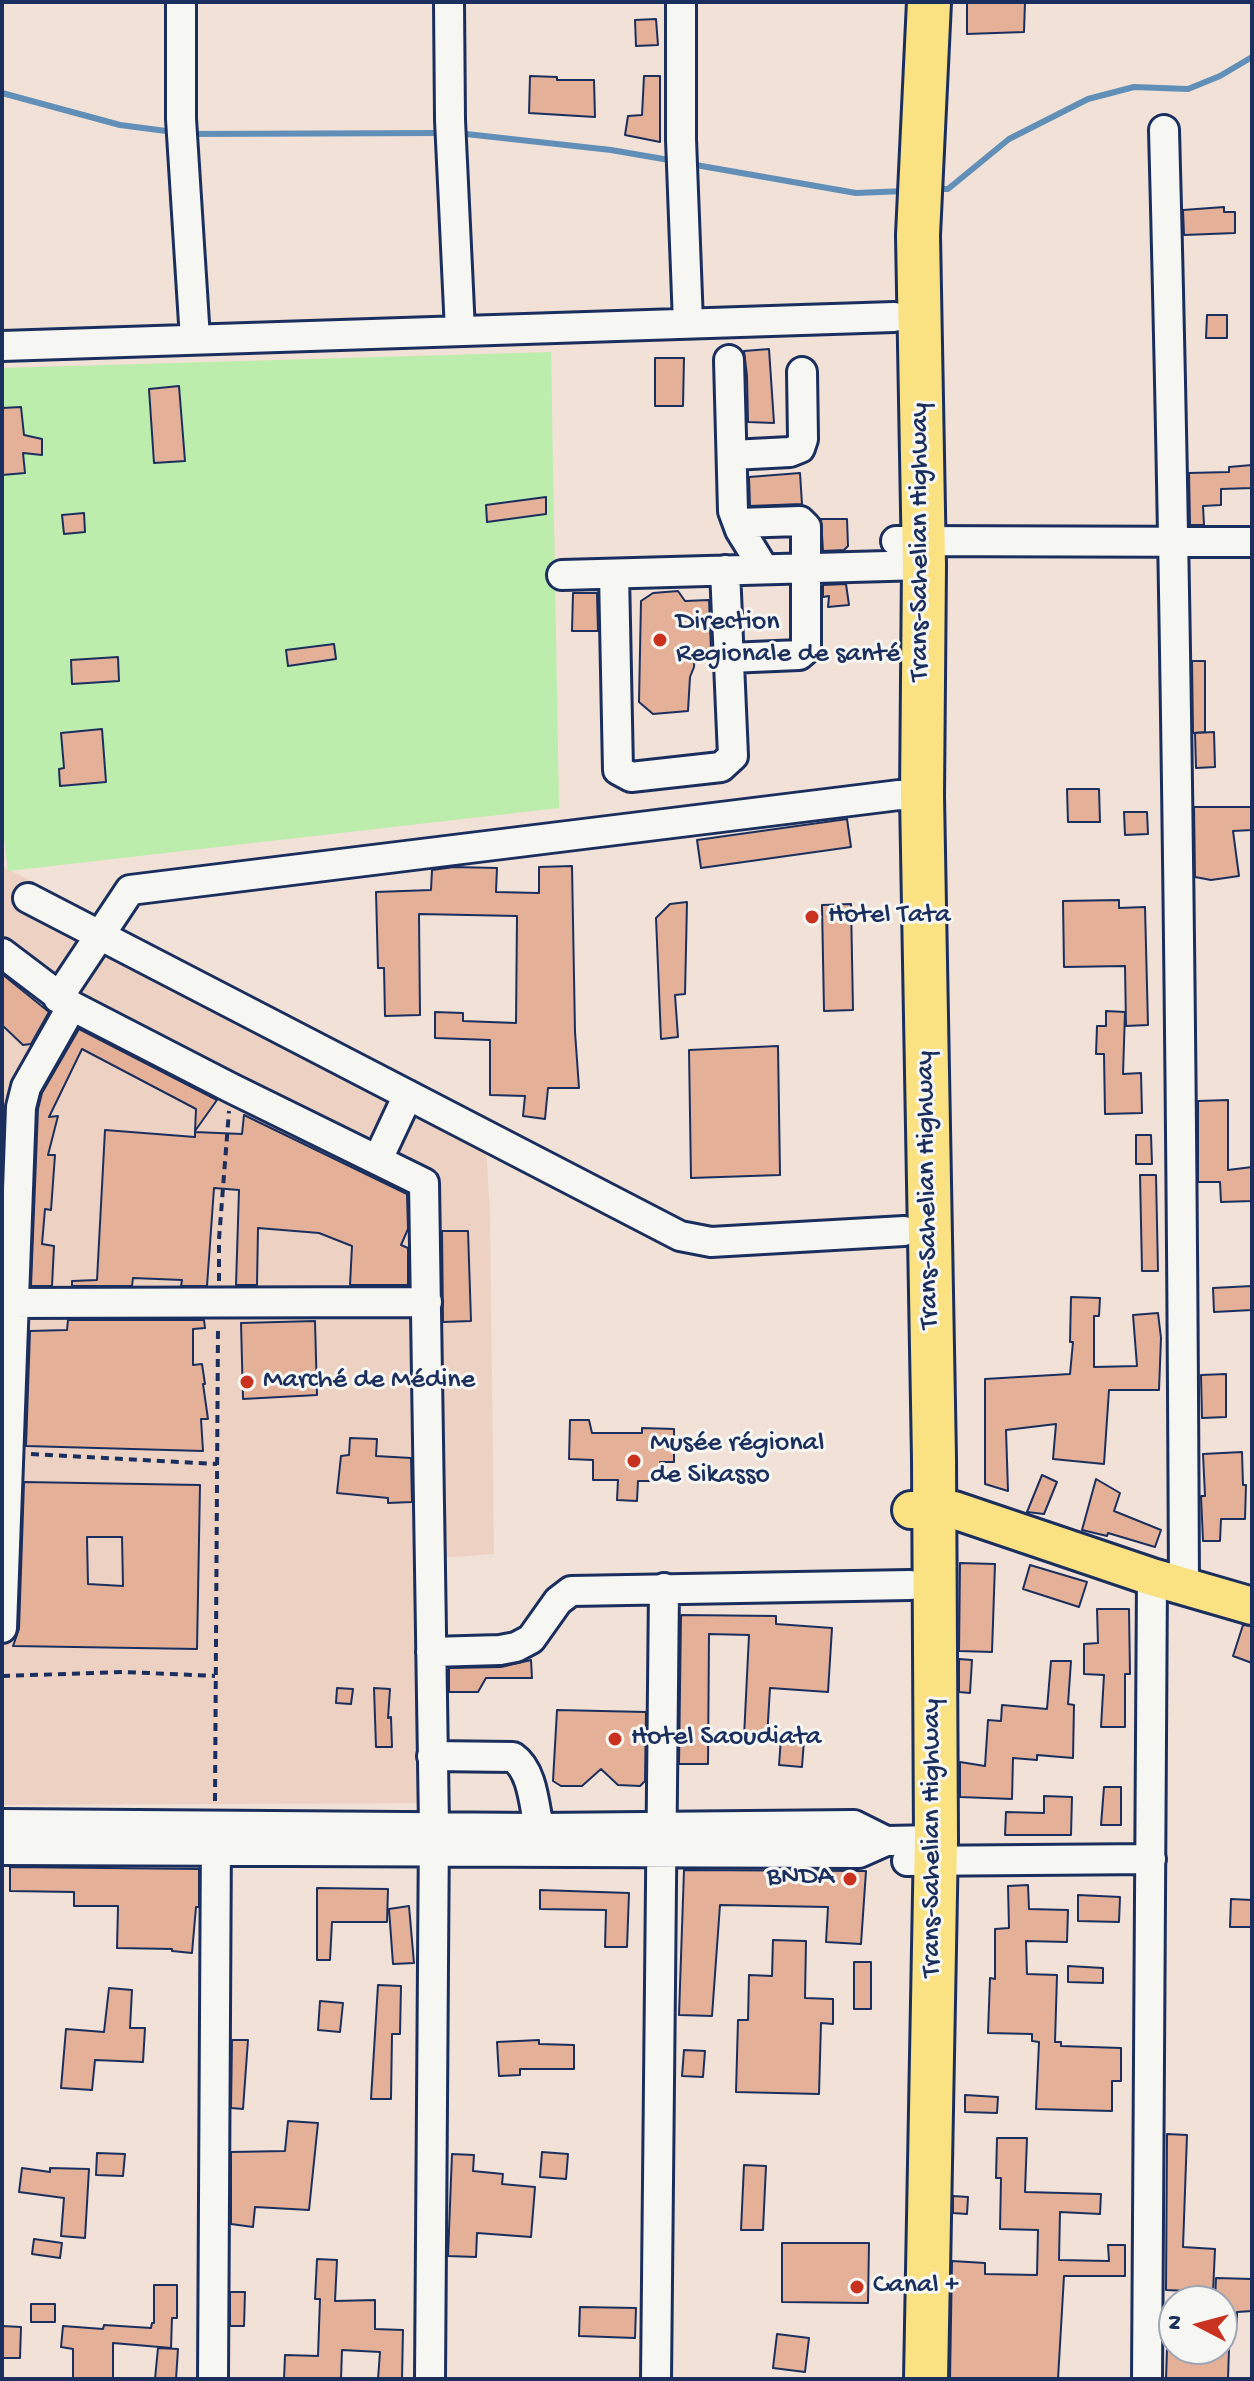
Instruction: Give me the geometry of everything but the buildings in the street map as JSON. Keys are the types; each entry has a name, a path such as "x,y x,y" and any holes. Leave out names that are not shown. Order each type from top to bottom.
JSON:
{"highway":[{"name":"Trans-Sahelian Highway","path":"901,2 907,192 910,553 904,1231 923,1510 910,1585 926,2379"},
{"name":"Trans-Sahelian Highway","path":"910,553 894,317 929,2"},
{"name":"Trans-Sahelian Highway","path":"900,2379 923,1510 910,796"}],"main road":[{"path":"923,1510 954,1510 1252,1606"}],"street":[{"path":"181,2 182,133 195,339"},
{"path":"449,2 460,331"},
{"path":"681,2 681,139 688,323"},
{"path":"1147,2379 1151,1859 1168,1581 1182,1106 1175,543 1164,130"},
{"path":"2,346 894,317"},
{"path":"729,360 733,511 764,569"},
{"path":"732,455 790,452 800,448 803,439 802,372"},
{"path":"729,658 799,655 806,649 806,527 800,521 738,523"},
{"path":"562,575 806,568 910,553 1252,542"},
{"path":"614,574 618,770 631,777 721,767 733,756 725,570"},
{"path":"2,1628 9,1453 8,1303 21,1107 26,1087 65,1002 100,936 130,890 910,796"},
{"path":"28,898 680,1236 711,1242 904,1231"},
{"path":"2,953 65,1002 424,1183 433,1839 430,2379"},
{"path":"378,1159 408,1095"},
{"path":"8,1303 427,1302"},
{"path":"431,1652 516,1647 531,1639 558,1601 571,1591 910,1585"},
{"path":"656,2379 664,1588"},
{"path":"432,1756 513,1757 522,1763 539,1828"},
{"path":"2,1824 216,1838"},
{"path":"2,1850 216,1838 663,1839 854,1825 915,1849 1151,1859"},
{"path":"433,1839 539,1828 663,1839"},
{"path":"213,2379 216,1838"}],"path":[{"path":"216,1838 219,1239 231,1088"},
{"path":"9,1453 217,1464"},
{"path":"2,1676 125,1672 215,1676"}],"shaded area":[{"name":"Marché de Médine","path":"2,866 484,1117 490,1211 494,1554 440,1558 443,1803 2,1805"}],"green space":[{"path":"551,352 559,808 8,871 2,822 2,368"}],"waterway":[{"path":"936,189 948,189 1009,139 1088,99 1134,87 1188,89 1220,76 1252,57"},
{"path":"2,93 120,125 174,132"},
{"path":"189,134 442,133"},
{"path":"457,133 611,150 675,161"},
{"path":"690,164 856,193 905,191"}],"place":[{"name":"Direction Regionale de santé","path":"660,640"},
{"name":"Hotel Tata","path":"812,917"},
{"name":"Marché de Médine","path":"247,1382"},
{"name":"Musée régional de Sikasso","path":"634,1461"},
{"name":"Hotel Saoudiata","path":"615,1739"},
{"name":"BNDA","path":"850,1879"},
{"name":"Canal +","path":"857,2287"}]}
